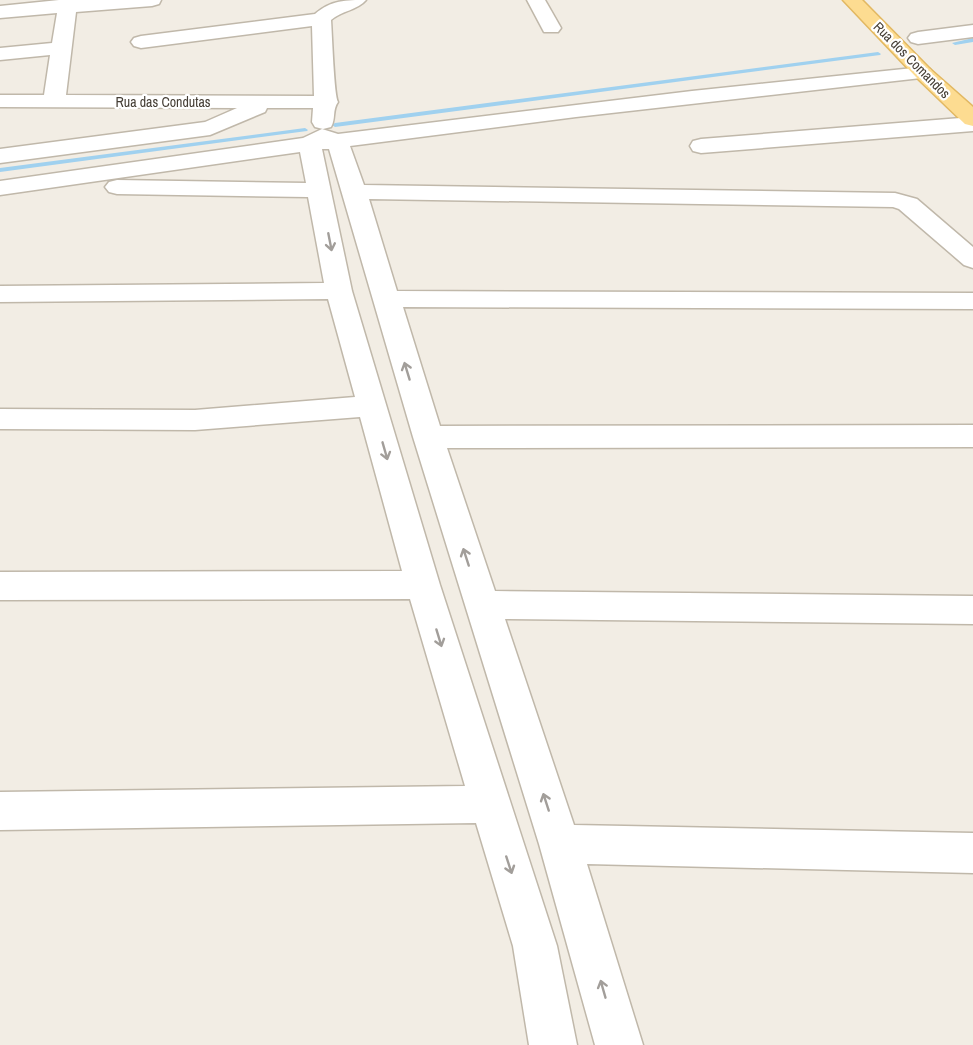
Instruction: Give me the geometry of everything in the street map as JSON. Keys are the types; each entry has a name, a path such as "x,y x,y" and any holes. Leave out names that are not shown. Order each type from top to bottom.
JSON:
{"main road":[{"name":"Rua dos Comandos","path":"852,0 923,73 973,119"},
{"name":"Rua dos Comandos","path":"890,12 935,53"}],"street":[{"path":"0,12 68,3 152,0"},
{"path":"536,0 551,28"},
{"path":"346,1 325,13 321,19 327,102 320,190 339,291 423,585 489,804 535,946 553,1045"},
{"path":"54,102 68,3"},
{"path":"141,42 321,19"},
{"path":"918,38 973,31"},
{"path":"935,53 973,47"},
{"path":"0,54 62,48"},
{"path":"6,187 323,140 923,73"},
{"name":"Rua das Condutas","path":"0,101 327,102"},
{"path":"0,156 210,128 267,102"},
{"path":"701,146 973,124"},
{"path":"323,140 354,192 428,437 560,844 620,1045"},
{"path":"6,187 320,190"},
{"path":"354,192 895,200 908,204 973,260"},
{"path":"0,294 339,291"},
{"path":"385,299 973,301"},
{"path":"0,419 195,420 372,406"},
{"path":"428,437 973,436"},
{"path":"0,586 423,585"},
{"path":"482,605 973,610"},
{"path":"0,811 489,804"},
{"path":"560,844 973,853"}],"waterway":[{"path":"955,43 973,40"},
{"path":"335,125 878,54"},
{"path":"0,170 305,130"}]}
